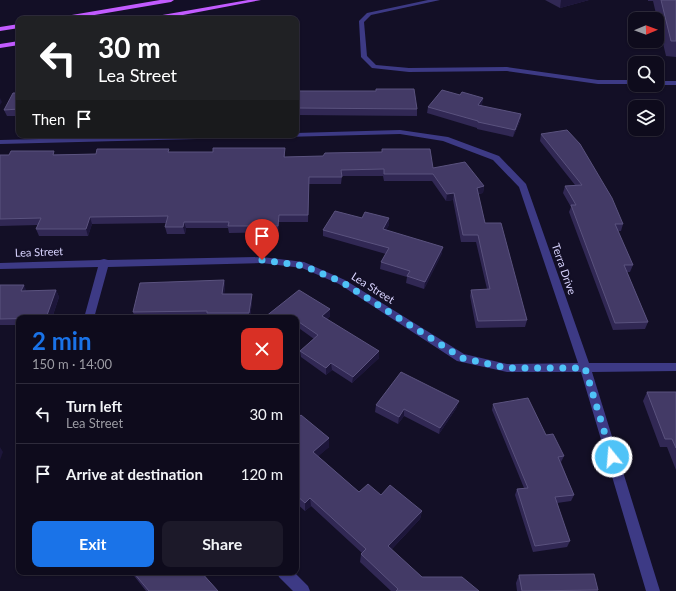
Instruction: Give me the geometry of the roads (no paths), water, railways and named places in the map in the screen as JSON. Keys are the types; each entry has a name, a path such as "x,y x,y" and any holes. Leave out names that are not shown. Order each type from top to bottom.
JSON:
{"main road":[{"path":"78,16 171,0"},
{"path":"168,16 258,0"},
{"path":"0,29 16,26"},
{"path":"0,46 16,43"}],"street":[{"path":"438,0 369,14 361,22 364,57 374,68 409,70 507,69 598,82 628,82"},
{"path":"664,83 676,83"},
{"name":"Terra Drive","path":"299,135 400,132 445,139 496,158 523,186 585,368 653,591"},
{"path":"0,142 166,138"},
{"name":"Lea Street","path":"0,266 104,262 262,260 304,266 342,282 462,358 507,368 676,367"},
{"path":"90,315 104,262"},
{"path":"287,575 303,591"}]}
